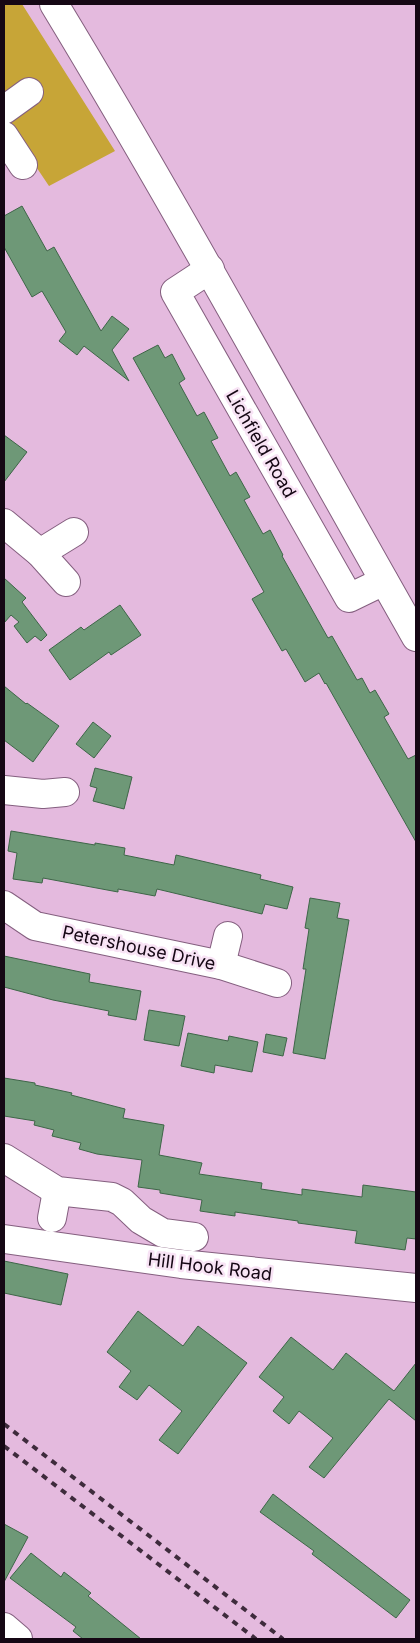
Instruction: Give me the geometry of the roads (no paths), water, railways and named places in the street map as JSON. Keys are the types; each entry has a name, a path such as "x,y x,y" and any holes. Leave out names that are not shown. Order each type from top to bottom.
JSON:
{"street":[{"path":"54,4 210,268 416,637"},
{"path":"4,110 29,92"},
{"path":"4,136 23,165"},
{"name":"Lichfield Road","path":"210,268 175,292 349,598 384,581"},
{"path":"4,523 40,553 66,582"},
{"path":"40,553 74,532"},
{"path":"4,790 43,794 65,792"},
{"name":"Petershouse Drive","path":"4,906 35,926 221,965 277,982"},
{"path":"221,965 228,936"},
{"path":"4,1158 57,1191 112,1197 122,1202 141,1220 163,1233 194,1237"},
{"path":"52,1218 57,1191"},
{"name":"Hill Hook Road","path":"4,1240 181,1264 416,1288"},
{"path":"4,1627 18,1639"}],"railway":[{"path":"4,1424 283,1639"},
{"path":"4,1446 256,1639"}]}
